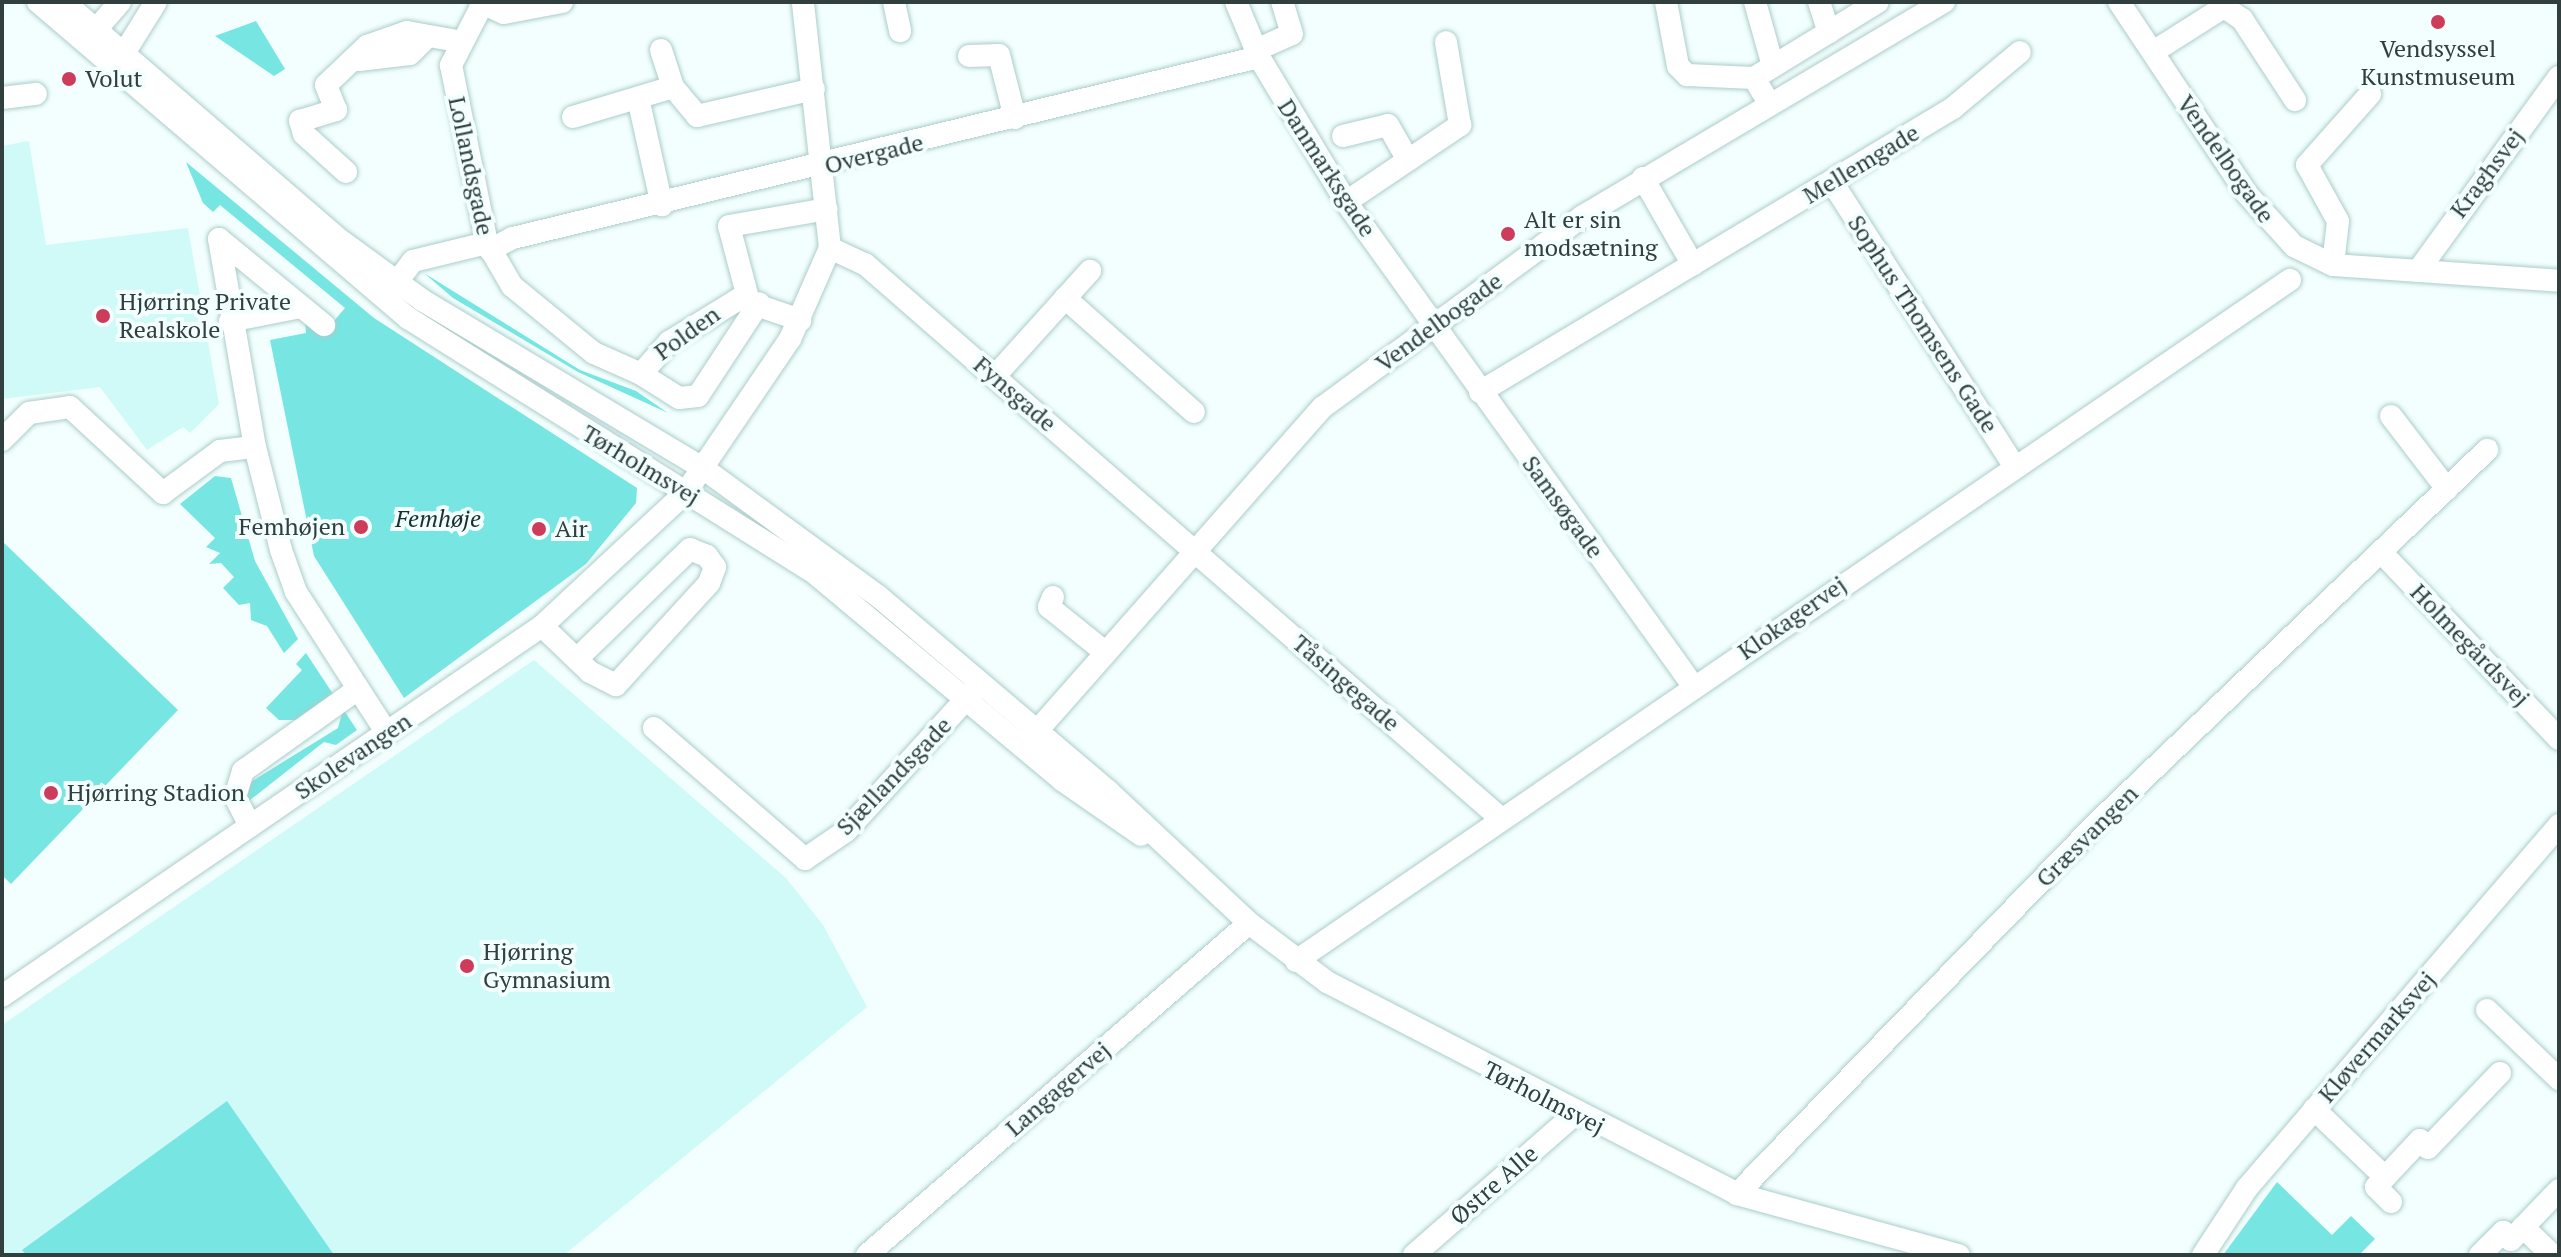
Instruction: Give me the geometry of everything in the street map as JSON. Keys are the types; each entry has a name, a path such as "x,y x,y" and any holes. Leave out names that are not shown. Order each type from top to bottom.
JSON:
{"street":[{"path":"38,2 90,37 119,63 156,2"},
{"path":"64,2 90,37"},
{"path":"90,37 120,2"},
{"path":"346,172 304,134 300,121 336,110 326,85 359,60 372,64 410,54 425,39 457,41 481,3 504,13 562,2"},
{"path":"686,492 800,320 830,248 824,167 803,2"},
{"path":"894,2 900,31"},
{"name":"Danmarksgade","path":"1236,2 1258,53 1346,202 1433,326"},
{"name":"Overgade","path":"397,282 413,261 824,167 1258,53 1292,34 1282,2"},
{"path":"1666,2 1678,66 1687,75 1754,78 1878,2"},
{"path":"1755,2 1773,66"},
{"path":"1819,2 1829,32"},
{"name":"Vendelbogade","path":"1030,739 1323,407 1643,178 1944,2"},
{"name":"Vendelbogade","path":"2119,2 2271,227 2333,265 2559,281"},
{"path":"2153,52 2224,7 2242,19 2295,100"},
{"name":"Lollandsgade","path":"457,41 451,65 488,246 512,286 632,372 679,398 698,396 754,301"},
{"path":"1346,202 1460,125 1446,42"},
{"path":"661,50 673,87 697,116 814,89"},
{"name":"Mellemgade","path":"1480,392 1953,108 2020,52"},
{"path":"969,56 999,55 1015,118"},
{"name":"Tørholmsvej","path":"119,63 397,282 703,468 975,690 1296,961 1574,1115 1737,1194 1955,1255"},
{"name":"Tørholmsvej","path":"119,63 408,318 817,575 975,690"},
{"name":"Kraghsvej","path":"2418,271 2559,77"},
{"path":"1754,78 1769,103"},
{"path":"573,117 673,87"},
{"path":"2,98 36,94"},
{"path":"2333,265 2338,221 2307,165 2370,94"},
{"path":"638,98 662,205"},
{"path":"1343,136 1388,125 1408,160"},
{"path":"1643,178 1693,265"},
{"name":"Sophus Thomsens Gade","path":"1832,182 2014,466"},
{"path":"717,192 754,301 800,320"},
{"path":"729,226 827,209"},
{"path":"324,325 219,239 230,321 255,447 296,592 387,733"},
{"name":"Fynsgade","path":"830,248 865,264 1195,549"},
{"path":"995,376 1090,271"},
{"name":"Klokagervej","path":"1296,961 1498,816 1694,687 2290,280"},
{"path":"1065,298 1194,412"},
{"name":"Polden","path":"632,372 669,342 754,301"},
{"path":"230,321 301,307"},
{"name":"Samsøgade","path":"1433,326 1694,687"},
{"path":"2,440 29,413 70,407 163,493 220,451 255,447"},
{"path":"2391,416 2447,489"},
{"name":"Græsvangen","path":"1737,1194 2097,823 2487,450"},
{"name":"Skolevangen","path":"2,996 542,626 686,492"},
{"path":"542,626 577,659 616,685 632,676 709,583 715,567 707,556 690,549 577,659"},
{"name":"Tåsingegade","path":"1195,549 1498,816"},
{"name":"Holmegårdsvej","path":"2381,552 2559,739"},
{"path":"1053,597 1049,607 1105,652"},
{"path":"250,826 235,797 243,771 358,689"},
{"name":"Sjællandsgade","path":"654,728 805,859 846,831 975,690"},
{"name":"Kløvermarksvej","path":"2203,1255 2247,1188 2559,825"},
{"name":"Langagervej","path":"867,1255 1249,923"},
{"path":"2487,1010 2559,1079"},
{"path":"2391,1202 2376,1187 2420,1140 2428,1148 2500,1073"},
{"path":"2314,1109 2385,1177"},
{"name":"Østre Alle","path":"1414,1255 1574,1115"},
{"path":"2480,1255 2503,1232 2511,1240 2559,1190"},
{"path":"2523,1227 2552,1255"}],"shaded area":[{"name":"Hjørring Private Realskole","path":"29,141 46,245 188,228 219,404 190,433 183,427 147,450 100,387 2,399 2,146"},
{"name":"Hjørring Gymnasium","path":"534,660 786,878 823,925 867,1007 564,1255 2,1255 2,1025"}],"green space":[{"path":"256,21 285,69 274,76 215,36"},
{"name":"Femhøje","path":"186,162 374,318 637,488 636,503 586,564 404,698 314,556 270,340 306,333 305,319 323,334 345,308 220,205 213,212 203,203"},
{"path":"424,273 580,370 636,391 668,413 578,372 453,298"},
{"path":"215,476 231,478 255,561 298,639 284,653 267,626 251,620 250,603 239,605 223,588 234,577 221,563 209,564 220,553 206,547 215,538 180,504"},
{"name":"Hjørring Stadion","path":"2,541 178,710 11,884 2,875"},
{"path":"306,653 335,697 297,720 279,720 266,708 302,670 296,664"},
{"path":"343,709 357,730 336,745 324,742 245,804 249,783 338,728"},
{"path":"227,1101 334,1255 26,1255 22,1250"},
{"path":"2277,1182 2332,1235 2351,1216 2375,1239 2359,1255 2223,1255"}],"place":[{"name":"Vendsyssel Kunstmuseum","path":"2438,22"},
{"name":"Volut","path":"69,79"},
{"name":"Alt er sin modsætning","path":"1508,234"},
{"name":"Hjørring Private Realskole","path":"103,316"},
{"name":"Femhøjen","path":"361,527"},
{"name":"Air","path":"539,529"},
{"name":"Hjørring Stadion","path":"51,793"},
{"name":"Hjørring Gymnasium","path":"467,966"}]}
